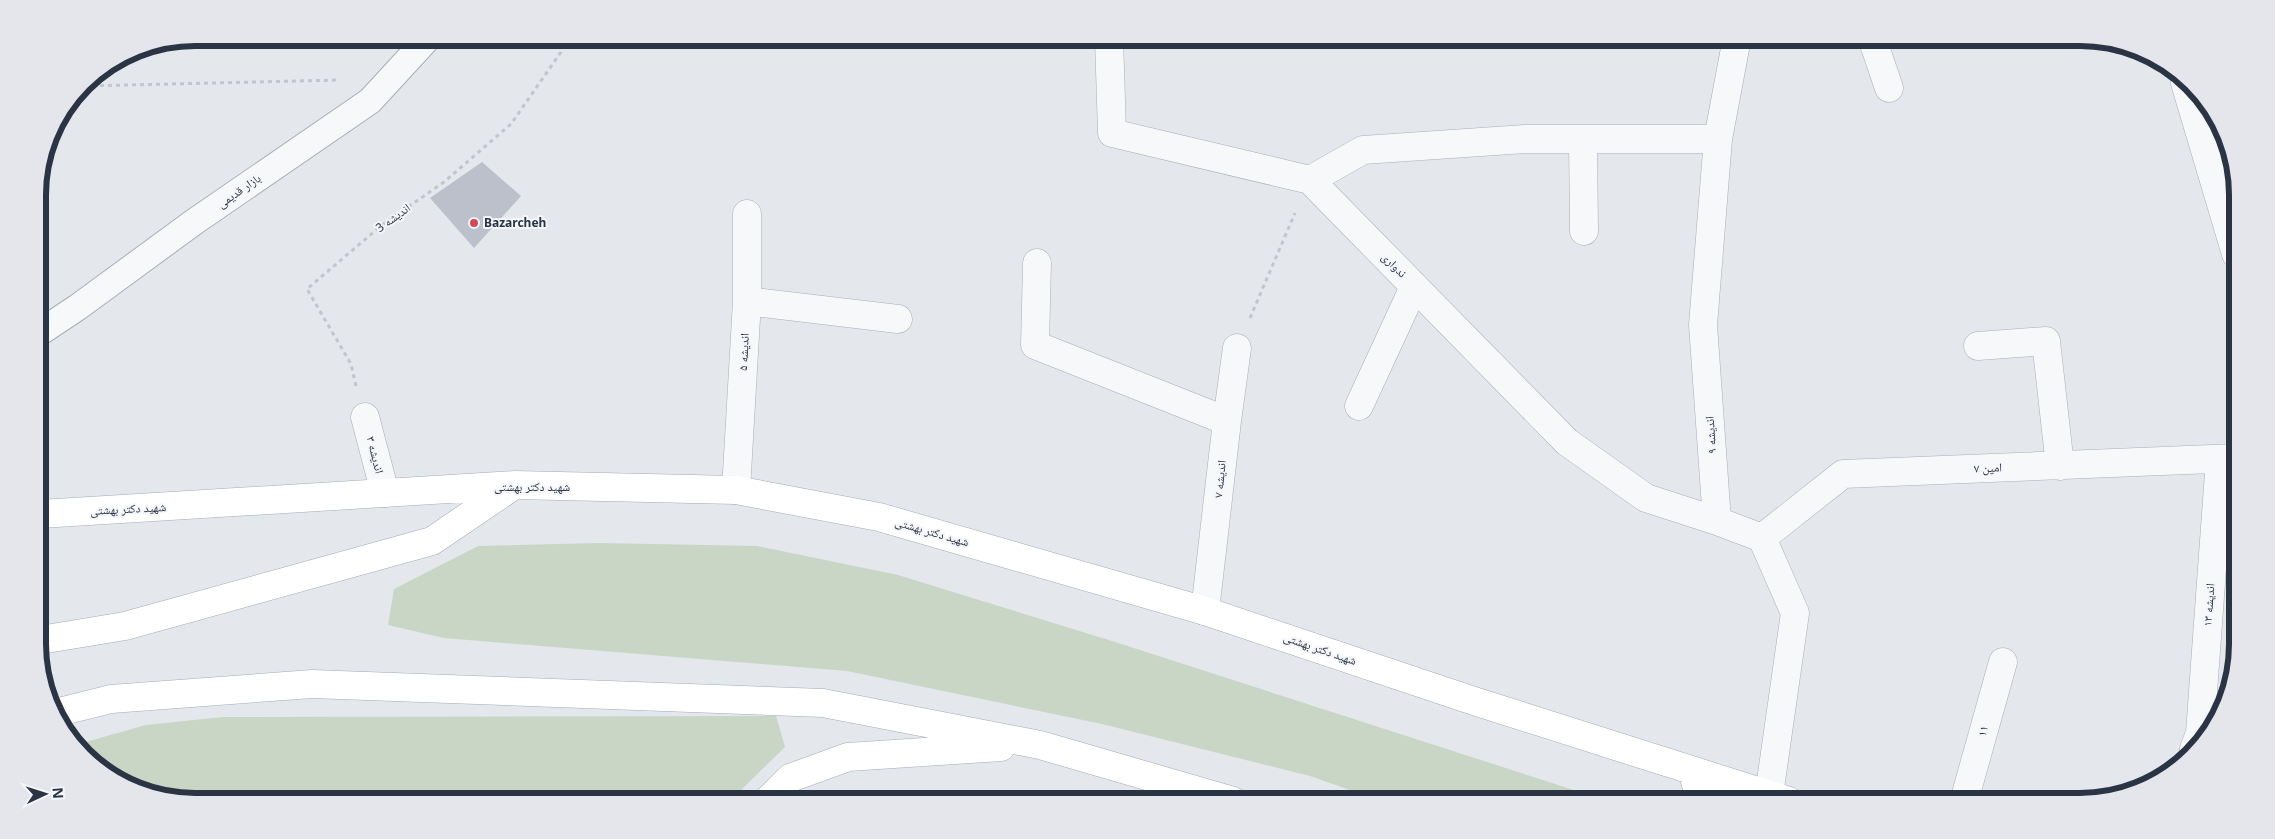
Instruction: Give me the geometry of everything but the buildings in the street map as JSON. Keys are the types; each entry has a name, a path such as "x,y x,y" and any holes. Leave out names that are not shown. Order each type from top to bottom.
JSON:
{"main road":[{"name":"شهید دکتر بهشتی","path":"46,514 515,485 736,490 879,517 1205,611 1477,702 1760,792"},
{"path":"46,639 125,626 432,541 515,485"},
{"path":"63,711 110,699 312,684 823,703 1040,745 1204,792"},
{"path":"775,793 790,778 848,757 1040,745"},
{"path":"1692,771 1698,792"}],"street":[{"name":"بازار قدیمی","path":"47,328 194,222 370,101 421,46"},
{"path":"1109,46 1112,133 1310,180 1363,150 1525,139 1718,139"},
{"name":"اندیشه ۹","path":"1717,521 1703,325 1718,139 1735,46"},
{"path":"1875,46 1889,88"},
{"path":"2188,93 2229,231"},
{"path":"1584,139 1584,231"},
{"name":"ندواری","path":"1310,180 1567,442 1646,498 1717,521"},
{"name":"اندیشه ۵","path":"736,490 746,301 748,214"},
{"path":"1037,263 1035,345 1226,421"},
{"path":"1359,406 1414,287"},
{"path":"746,301 898,319"},
{"path":"1978,346 2046,341 2060,466"},
{"name":"اندیشه ۷","path":"1205,611 1226,421 1237,348"},
{"name":"اندیشه ۳","path":"365,418 384,493"},
{"name":"امین ۷","path":"1762,538 1843,474 2228,459"},
{"name":"اندیشه ۱۳","path":"2200,731 2228,459"},
{"path":"1717,521 1762,538 1795,614 1780,792"},
{"name":"۱۱","path":"1966,792 2002,662"}],"path":[{"name":"اندیشه 3","path":"365,418 350,364 307,289 382,225 444,182 511,124 561,52 563,46"},
{"path":"94,86 390,79"},
{"path":"1237,348 1310,180"}],"green space":[{"path":"600,543 757,546 898,575 1112,641 1581,792 1357,792 1310,776 1102,724 847,671 444,638 388,625 394,589 478,546"},
{"path":"776,716 785,747 738,793 196,793 166,790 130,777 113,768 84,743 146,725 223,717"}],"place":[{"name":"Bazarcheh","path":"474,223"}]}
